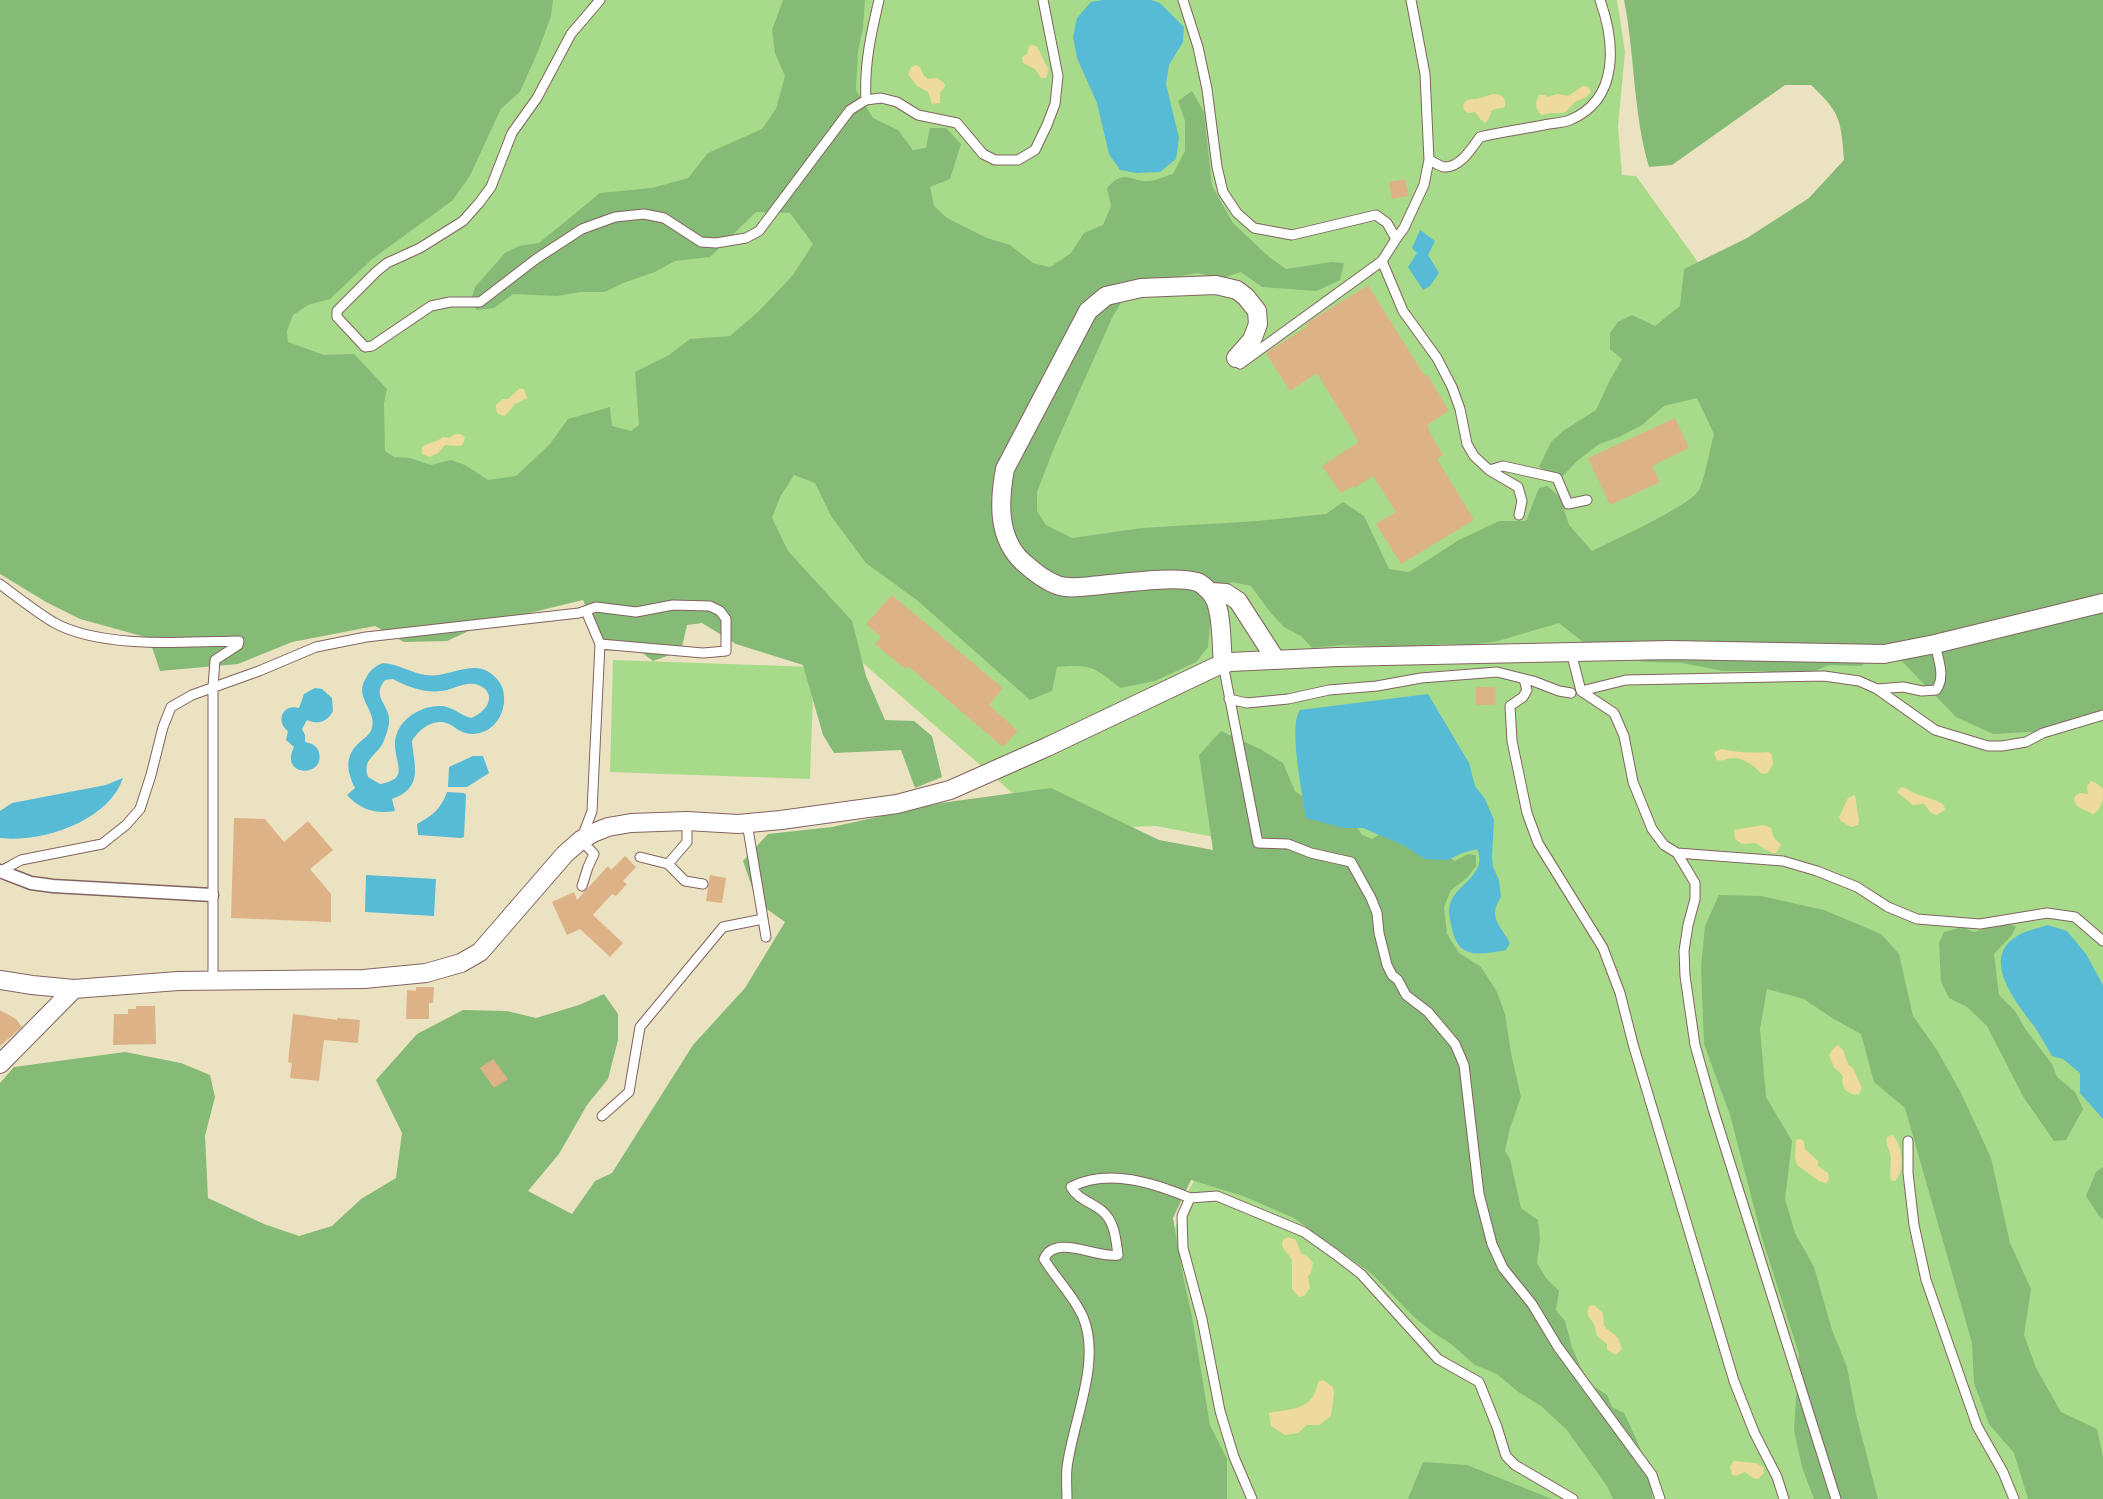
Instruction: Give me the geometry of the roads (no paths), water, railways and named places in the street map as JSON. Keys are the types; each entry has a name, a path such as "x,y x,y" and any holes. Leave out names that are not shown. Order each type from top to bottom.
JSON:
{"street":[{"path":"1238,361 1252,340 1258,324 1257,311 1246,296 1237,290 1216,285 1141,288 1106,296 1088,311 1005,470 1001,490 1001,514 1006,536 1018,557 1038,576 1059,586 1076,587 1174,579 1198,582 1212,592 1226,593 1238,601 1276,660"},
{"path":"1212,592 1219,611 1223,664"},
{"path":"0,980 74,989 213,981 364,979 426,973 461,963 480,952 565,854 581,840 593,833 615,826 657,821 747,823 897,804 950,790 1223,664 1276,660 1670,650 1884,654 1934,644 2103,603"},
{"path":"1,871 31,883 53,886 212,895"},
{"path":"0,1064 74,989"}],"lane":[{"path":"600,0 571,34 537,98 512,134 491,187 479,203 463,221 420,248 387,263 337,312 337,317 365,347 372,346 431,306 450,302 480,302 514,274 566,239 582,229 615,217 644,214 664,218 701,242 716,243 746,238 759,231 850,110 866,100 881,98 897,102 918,115 957,123 983,154 995,160 1018,160 1035,150 1055,104 1058,76 1043,0"},
{"path":"866,100 864,74 879,0"},
{"path":"1183,0 1206,80 1217,167 1223,192 1237,214 1254,228 1292,235 1376,215 1387,223 1396,238"},
{"path":"1238,361 1382,261 1404,228 1424,185 1429,160 1425,74 1411,0"},
{"path":"1429,160 1443,167 1452,166 1464,158 1480,137 1568,121 1585,112 1604,86 1612,54 1610,38 1600,0"},
{"path":"1382,261 1403,311 1438,358 1452,387 1460,408 1467,444 1474,456 1489,470 1518,486 1522,501 1519,515"},
{"path":"1489,470 1503,466 1557,478 1568,504 1587,500"},
{"path":"0,584 54,623 85,634 132,642 239,641 238,645 215,660 213,687 213,981"},
{"path":"1,871 21,860 102,844 126,825 140,809 163,727 171,707 192,695 316,647 366,638 570,614 596,608 636,612 688,604 710,606 720,612 726,619 726,651 704,653 600,644"},
{"path":"582,886 594,854 581,840 592,811 600,644 586,611"},
{"path":"1877,689 1903,687 1922,691 1936,690 1940,685 1941,673 1934,644"},
{"path":"1571,652 1581,691 1614,713 1624,736 1633,782 1639,801 1652,829 1664,845 1677,853 1782,861 1818,871 1857,887 1888,907 1917,919 1980,924 2047,913 2075,917 2103,941"},
{"path":"1223,664 1258,843 1288,844 1312,853 1351,862 1371,898 1377,914 1379,933 1387,965 1392,975 1398,980 1406,995 1428,1012 1455,1044 1464,1065 1479,1194 1492,1244 1503,1268 1532,1304 1558,1347 1652,1475 1660,1499"},
{"path":"1229,700 1247,703 1329,690 1377,686 1421,678 1497,672 1571,693"},
{"path":"1581,691 1626,680 1824,676 1859,681 1877,689 1935,730 1988,746 2026,742 2043,733 2103,715"},
{"path":"1524,679 1527,690 1524,697 1510,706 1510,711 1512,741 1527,813 1538,843 1603,948 1620,993 1633,1044 1734,1381 1754,1432 1768,1457 1784,1499"},
{"path":"668,864 687,842 687,821"},
{"path":"747,823 766,937"},
{"path":"1677,853 1695,883 1695,898 1684,950 1688,1005 1695,1045 1713,1109 1836,1499"},
{"path":"640,858 668,864 685,881 703,884"},
{"path":"602,1116 628,1092 640,1027 724,926 763,919"},
{"path":"1908,1142 1909,1182 1914,1225 1926,1280 1977,1426 2004,1472 2014,1499"},
{"path":"1067,1499 1067,1468 1087,1376 1088,1347 1086,1327 1082,1316 1044,1259 1047,1252 1065,1248 1079,1249 1110,1257 1118,1256 1114,1230 1104,1212 1082,1200 1071,1187 1080,1183 1130,1178 1169,1189 1190,1198 1217,1196 1241,1205 1304,1232 1342,1259 1361,1274 1438,1359 1479,1382 1506,1456 1510,1461 1573,1499"},
{"path":"1190,1198 1182,1216 1183,1248 1202,1319 1220,1411 1234,1457 1252,1499"}],"water":[{"path":"1103,0 1151,0 1160,3 1184,27 1183,42 1169,65 1166,84 1179,138 1176,159 1160,172 1136,173 1120,170 1109,154 1097,103 1077,58 1073,37 1077,18 1091,2"},
{"path":"1420,230 1435,241 1428,255 1439,273 1430,286 1423,290 1408,267 1417,253 1412,248"},
{"path":"383,663 426,675 479,668 487,671 498,680 503,688 504,699 501,715 490,728 483,732 475,734 466,733 449,724 438,722 427,725 419,732 412,741 415,768 413,782 409,789 392,799 395,811 388,812 369,810 347,795 355,788 348,764 351,753 372,728 373,721 362,691 363,685 371,671","holes":["393,679 410,687 429,691 475,684 487,691 489,701 483,711 471,718 442,706 425,708 410,716 399,729 396,737 398,775 395,779 380,784 368,777 367,766 383,743 389,724 388,712 380,697 381,686 385,680"]},
{"path":"315,688 322,689 332,698 333,711 322,722 307,720 302,729 305,735 305,742 314,745 319,753 319,761 316,767 303,771 297,769 292,764 291,757 294,747 286,740 288,731 284,727 282,718 285,710 293,707 299,708 304,694"},
{"path":"1428,694 1469,763 1475,786 1485,799 1494,820 1492,857 1493,867 1499,880 1501,897 1495,910 1495,916 1510,943 1506,950 1486,953 1470,952 1458,944 1454,936 1449,915 1450,904 1479,865 1477,849 1462,853 1448,860 1425,859 1403,845 1363,828 1344,828 1306,818 1295,731 1300,710"},
{"path":"473,756 483,756 489,773 467,787 448,787 449,767"},
{"path":"123,778 115,793 104,806 72,826 54,833 35,837 0,838 0,811 12,803 106,785"},
{"path":"447,792 464,793 466,795 464,837 418,835 417,824 435,811 442,803"},
{"path":"366,875 436,879 434,916 365,912"},
{"path":"2048,925 2067,931 2086,954 2103,985 2103,1119 2080,1093 2080,1073 2063,1059 2052,1056 2037,1030 2011,993 2001,967 2002,955 2007,944 2022,933"}]}
